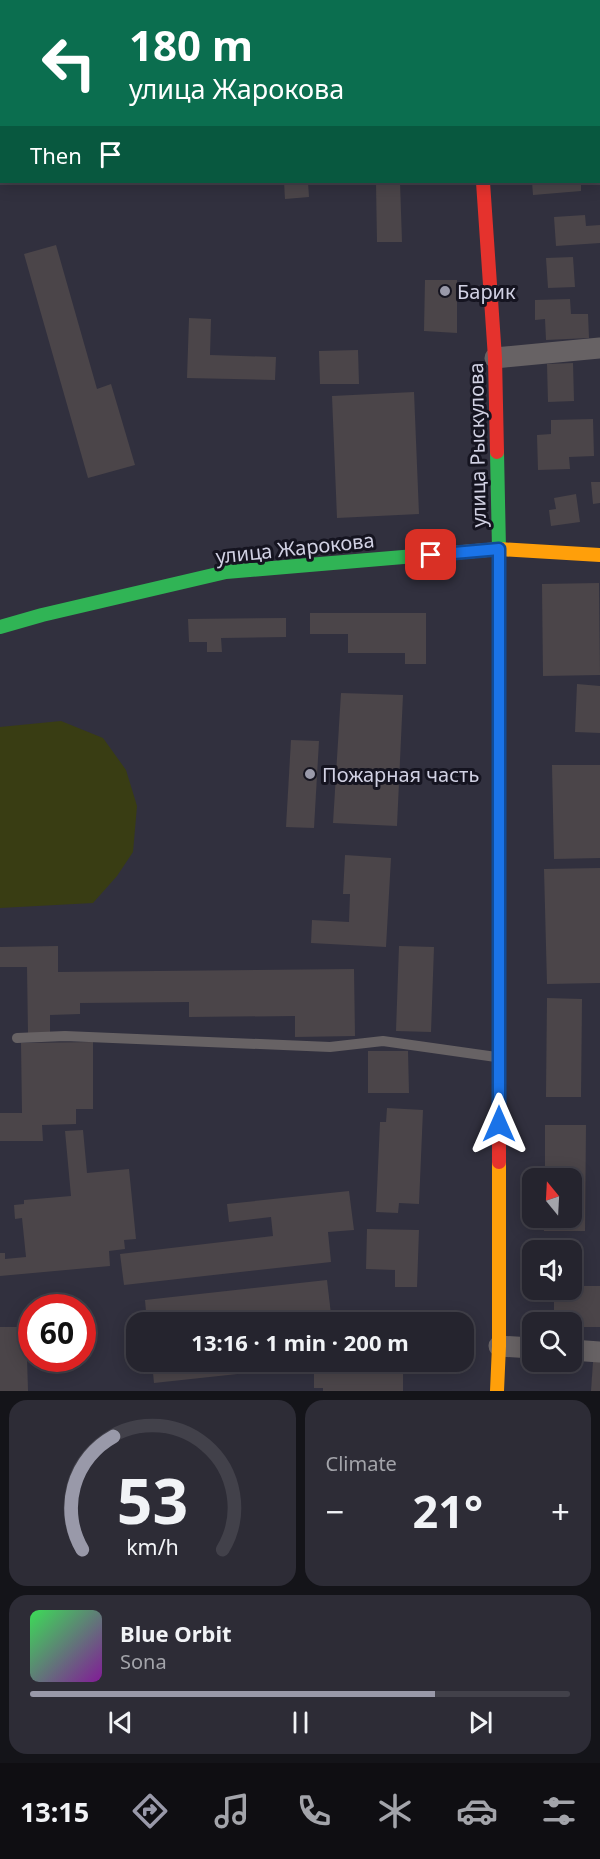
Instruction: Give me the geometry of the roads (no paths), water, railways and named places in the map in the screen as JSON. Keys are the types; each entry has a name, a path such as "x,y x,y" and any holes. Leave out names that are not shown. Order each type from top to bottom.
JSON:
{"main road":[{"name":"улица Рыскулова","path":"483,183 495,358 499,549 499,1346 497,1391"},
{"name":"улица Жарокова","path":"0,627 226,572 499,549 600,555"}],"street":[{"path":"495,358 600,348"},
{"path":"499,1346 522,1347"},
{"path":"582,1351 600,1352"}],"lane":[{"path":"17,1038 65,1036 330,1047 382,1041 499,1058"}],"place":[{"name":"Барик","path":"445,291"},
{"name":"Пожарная часть","path":"310,774"}]}
